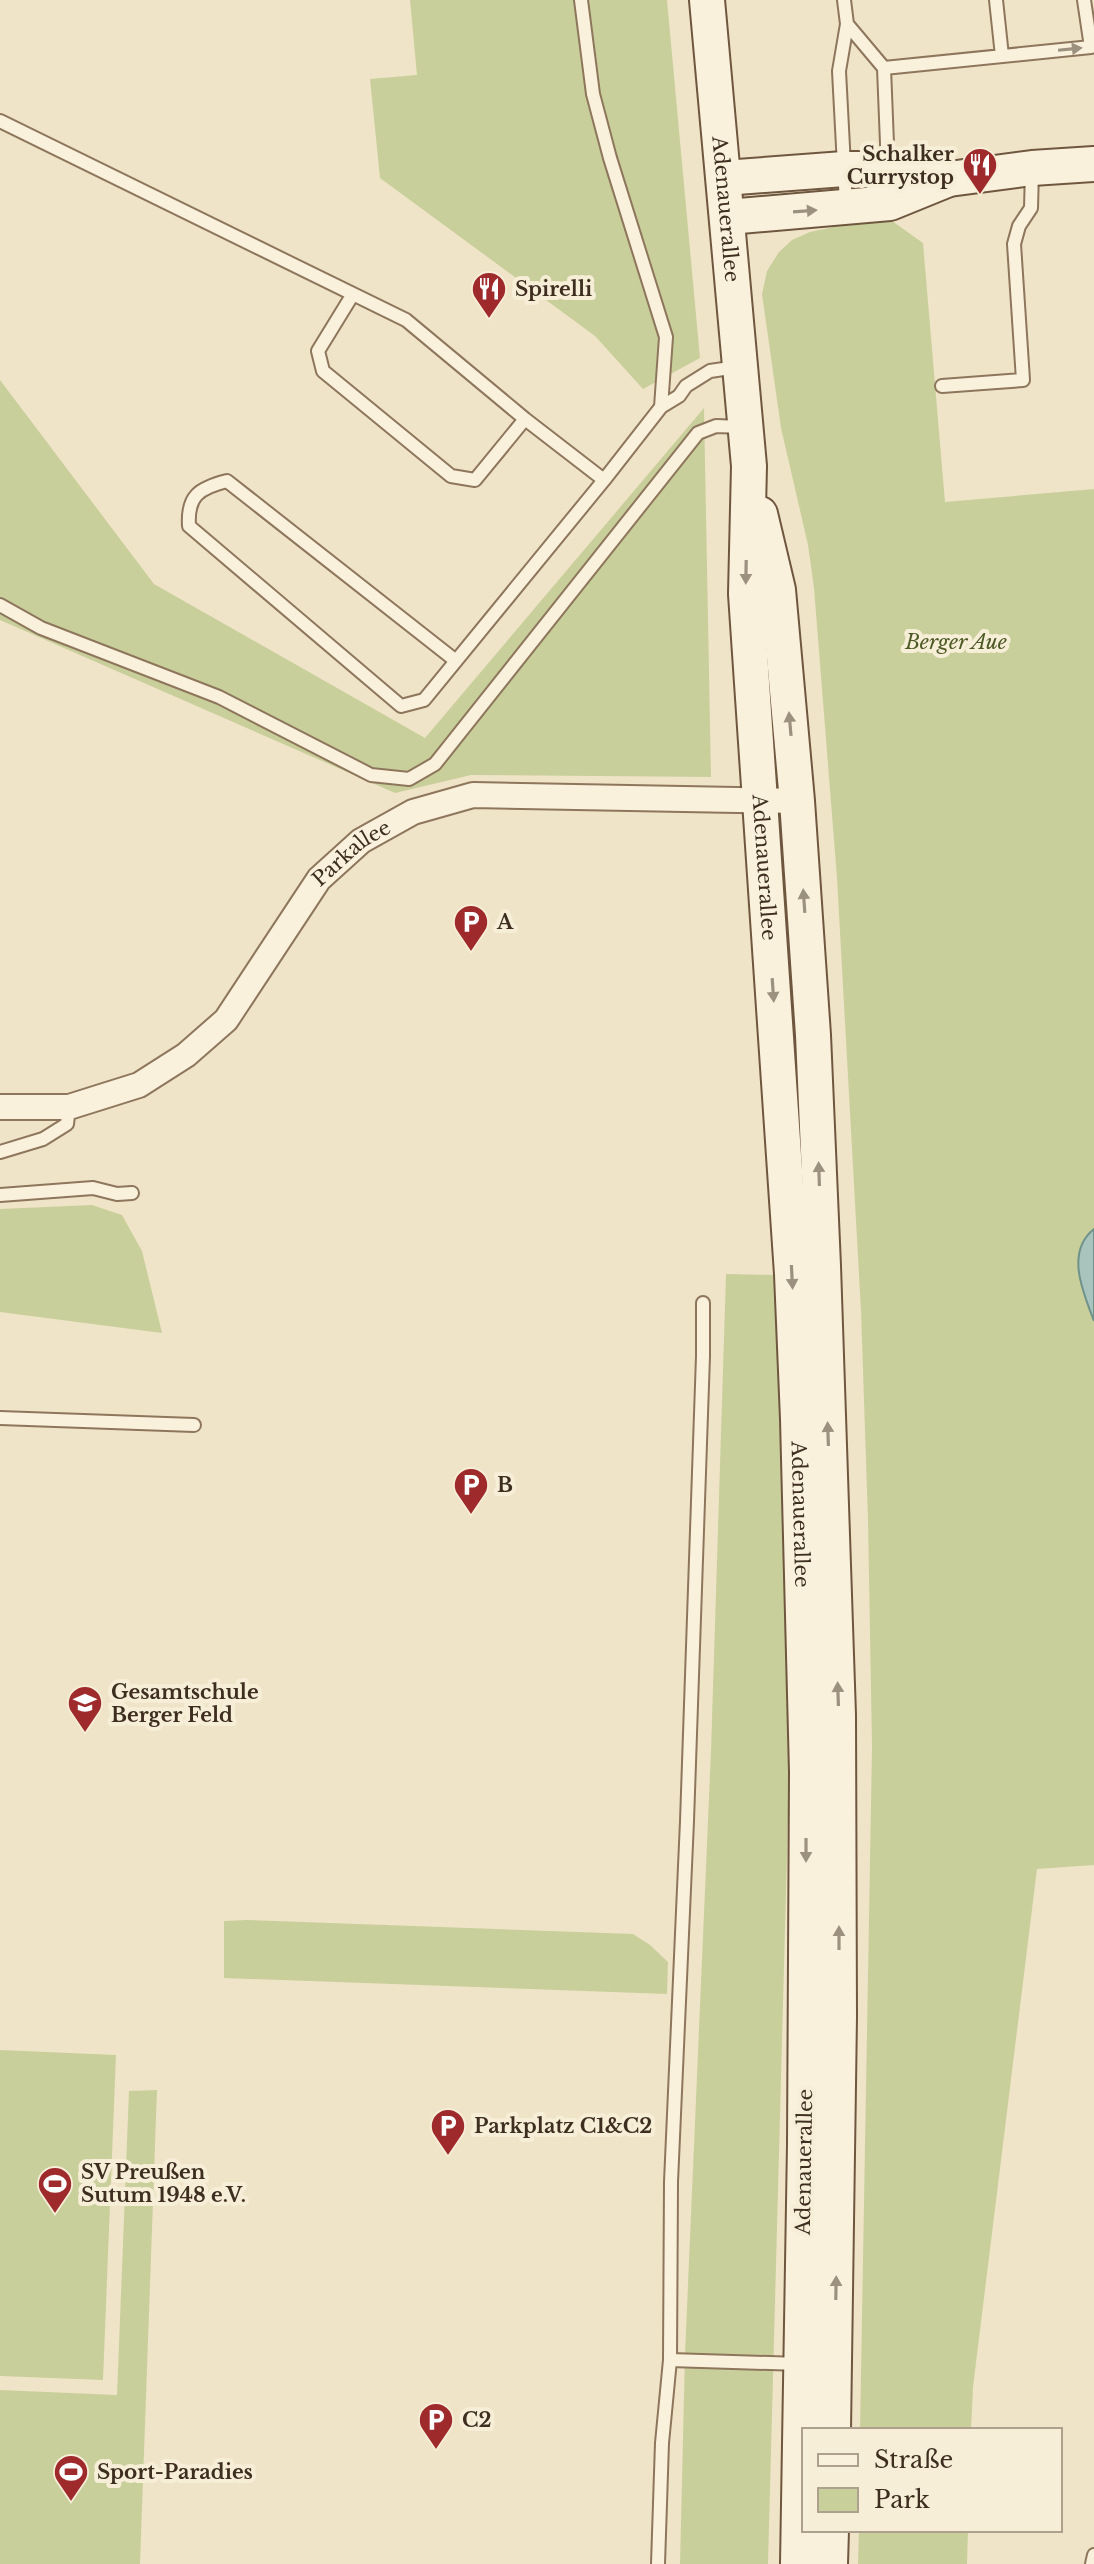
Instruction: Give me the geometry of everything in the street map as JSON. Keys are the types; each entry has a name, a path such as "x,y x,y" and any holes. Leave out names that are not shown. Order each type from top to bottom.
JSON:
{"main road":[{"name":"Adenauerallee","path":"707,0 749,466 746,594 792,1274 807,1772 818,2365 833,2428"},
{"path":"728,217 846,208 889,186 1032,168 1094,164"},
{"path":"724,178 844,169 889,186"},
{"name":"Adenauerallee","path":"749,466 778,590 797,801 813,1035 838,1715 839,2016 812,2428"},
{"name":"Adenauerallee","path":"798,2564 802,2524"},
{"path":"830,2564 831,2532"}],"street":[{"name":"Parkallee","path":"0,1107 69,1107 139,1085 186,1055 226,1020 319,879 361,841 413,812 473,795 797,801"}],"lane":[{"path":"581,0 596,107 666,337 661,407"},
{"path":"844,0 847,24 839,71 846,208"},
{"path":"996,0 1002,56"},
{"path":"884,68 1091,47 1084,0"},
{"path":"847,24 884,68 889,186"},
{"path":"0,121 406,320 604,480"},
{"path":"942,386 1023,380 1014,244 1019,226 1031,208 1032,168"},
{"path":"353,294 318,351 323,371 451,476 475,480 525,419"},
{"path":"456,661 227,481 203,487 188,508 189,526 401,706 424,700 456,661 604,480 661,407 710,371 741,367"},
{"path":"0,605 41,628 219,697 371,775 409,779 435,764 698,433 716,426 746,427"},
{"path":"0,1152 43,1139 67,1124 69,1107"},
{"path":"0,1195 93,1188 117,1194 132,1193"},
{"path":"658,2564 662,2443 670,2360 671,2182 687,1821 703,1303"},
{"path":"0,1418 194,1425"},
{"path":"670,2360 818,2365"},
{"path":"1092,2564 1094,2555"}],"green space":[{"path":"410,0 667,0 700,358 643,389 595,336 380,178 370,79 417,75"},
{"name":"Berger Aue","path":"885,216 923,243 945,502 1094,489 1094,1865 1037,1869 973,2387 971,2428 860,2428 872,1747 861,1311 837,878 814,588 808,545 781,428 762,294 767,271 779,252 792,240 810,232"},
{"path":"0,380 154,584 425,738 704,408 711,777 471,775 395,793 0,620"},
{"path":"92,1205 122,1215 142,1251 162,1333 0,1312 0,1209"},
{"path":"726,1274 777,1275 789,1780 768,2564 680,2564 685,2354 711,1751"},
{"path":"224,1921 633,1934 668,1962 667,1994 224,1978"},
{"name":"SV Preußen Sutum 1948 e.V.","path":"0,2050 116,2055 103,2380 0,2376"},
{"path":"157,2090 140,2564 0,2564 0,2390 117,2395 129,2091"},
{"path":"859,2532 968,2532 967,2564 858,2564"}],"water":[{"path":"1094,1229 1094,1321 1078,1261 1085,1238"}],"place":[{"name":"Schalker Currystop","path":"980,196"},
{"name":"Spirelli","path":"489,320"},
{"name":"A","path":"471,953"},
{"name":"B","path":"471,1516"},
{"name":"Gesamtschule Berger Feld","path":"85,1734"},
{"name":"Parkplatz C1&C2","path":"448,2157"},
{"name":"SV Preußen Sutum 1948 e.V.","path":"55,2215"},
{"name":"C2","path":"436,2451"},
{"name":"Sport-Paradies","path":"71,2503"}]}
